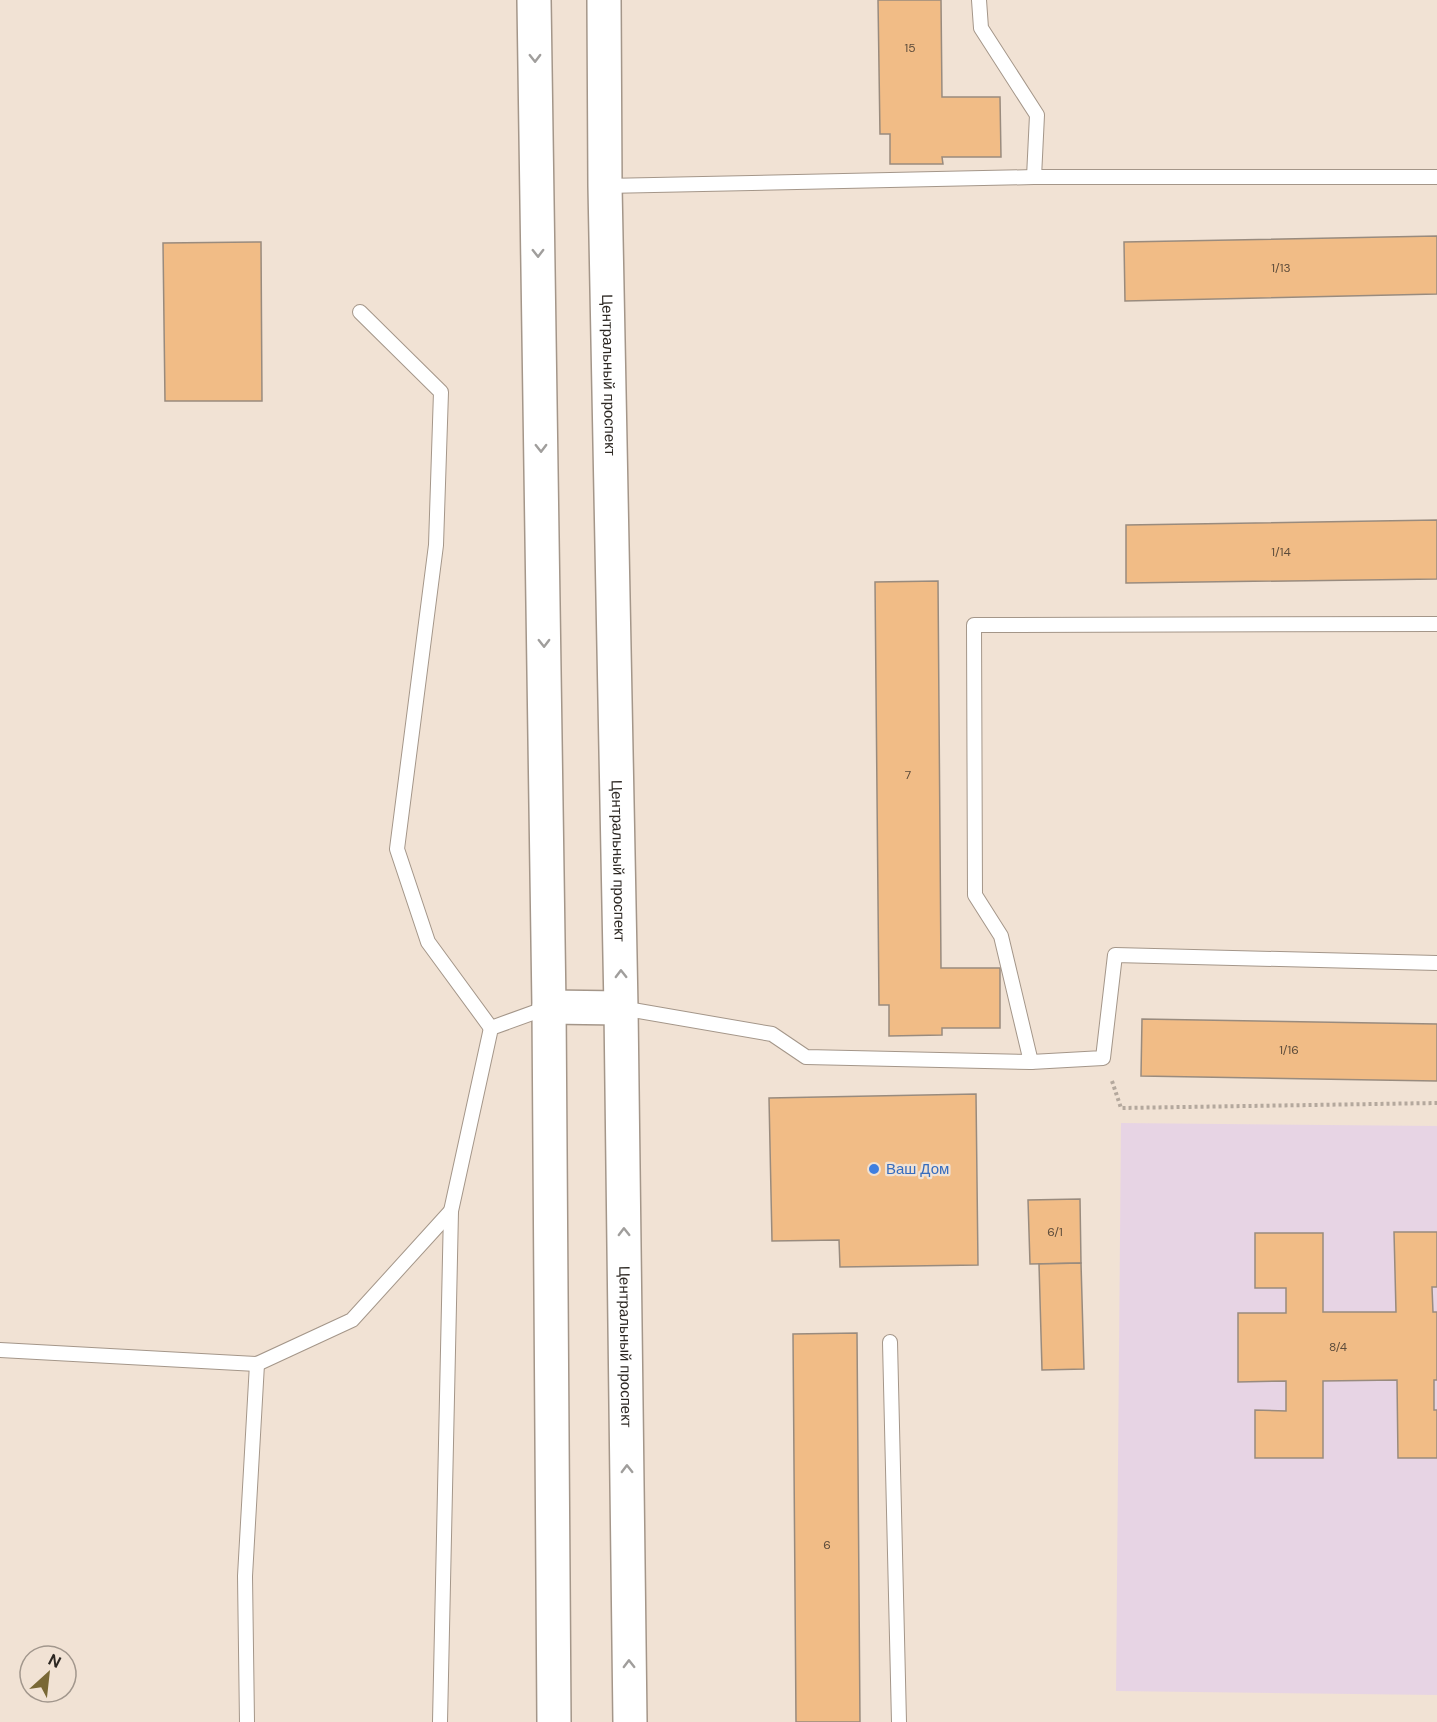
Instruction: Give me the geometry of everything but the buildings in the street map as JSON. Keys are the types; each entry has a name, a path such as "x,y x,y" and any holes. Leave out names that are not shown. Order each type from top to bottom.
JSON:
{"main road":[{"path":"534,0 549,1007 554,1722"},
{"name":"Центральный проспект","path":"604,0 605,186 621,1008 630,1722"},
{"path":"549,1007 621,1008"}],"lane":[{"path":"979,0 981,28 1037,115 1034,177"},
{"path":"605,186 1034,177 1437,177"},
{"path":"360,312 441,392 436,545 397,849 428,942 491,1028 451,1211 440,1722"},
{"path":"1031,1062 1001,936 975,895 974,625 1437,624"},
{"path":"621,1008 772,1034 806,1057 1031,1062 1103,1058 1115,955 1437,963"},
{"path":"491,1028 549,1007"},
{"path":"1000,1072 1031,1062"},
{"path":"0,1350 257,1364 352,1320 451,1211"},
{"path":"890,1342 899,1722"},
{"path":"247,1722 245,1576 257,1364"}],"path":[{"path":"1103,1058 1121,1108 1437,1103"}],"shaded area":[{"path":"1121,1123 1437,1126 1437,1695 1116,1691"}],"place":[{"name":"Ваш Дом","path":"874,1169"}]}
